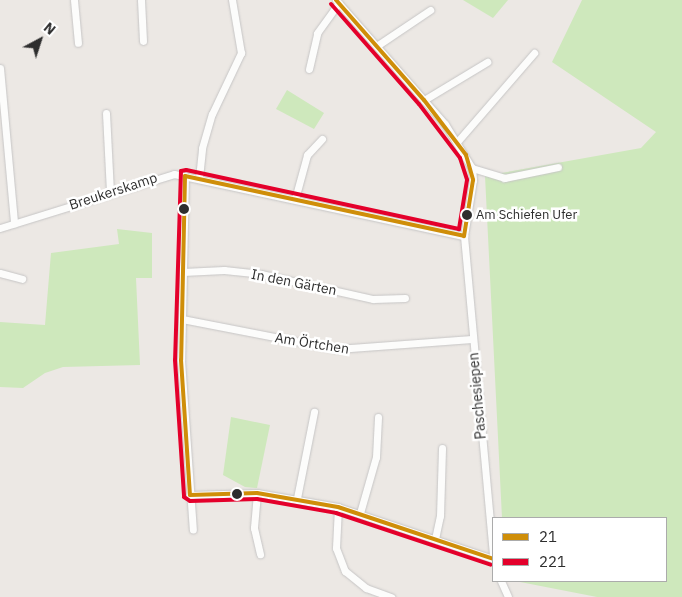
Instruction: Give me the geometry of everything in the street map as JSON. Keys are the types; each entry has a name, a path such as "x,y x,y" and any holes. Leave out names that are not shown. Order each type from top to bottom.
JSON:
{"street":[{"path":"74,0 78,42"},
{"path":"141,0 143,41"},
{"path":"198,178 202,148 212,114 241,53 232,0"},
{"path":"309,68 317,33 338,2 378,45 458,142 472,168 504,178 558,167"},
{"path":"378,45 430,10"},
{"path":"458,142 534,53"},
{"path":"424,100 487,62"},
{"path":"0,68 14,223"},
{"path":"106,113 110,192"},
{"path":"295,199 308,155 322,139"},
{"name":"Paschesiepen","path":"472,168 473,180 464,236 492,547"},
{"name":"Breukerskamp","path":"0,228 159,176 186,176 464,236"},
{"path":"186,176 182,378 193,530"},
{"name":"In den Gärten","path":"183,272 224,270 261,274 372,298 405,298"},
{"path":"0,273 22,278"},
{"name":"Am Örtchen","path":"182,319 337,350 472,339"},
{"path":"297,498 314,412"},
{"path":"360,512 376,457 378,418"},
{"path":"435,539 440,516 442,448"},
{"path":"190,495 257,493 297,498 360,512 435,539 492,557"},
{"path":"257,493 254,528 260,554"},
{"path":"338,507 336,548 345,571 366,588 392,597"},
{"path":"501,582 508,597"}],"green space":[{"path":"463,0 508,0 493,18"},
{"path":"582,0 682,0 682,597 597,597 520,582 667,582 667,517 502,517 485,176 641,148 656,132 552,62"},
{"path":"287,90 324,113 314,129 276,109"},
{"path":"117,229 152,233 152,278 136,278 140,365 63,367 45,373 23,388 0,387 0,322 45,325 51,253 119,244"},
{"path":"231,417 270,425 257,488 245,487 223,475"}],"transit line":[{"name":"21","path":"336,0 424,100 466,155 473,180 464,236"},
{"name":"221","path":"331,4 419,104 460,158 467,180 459,229 186,170 181,171 175,360 184,497 190,501 257,499 336,513 491,565"},
{"name":"21","path":"185,176 181,360 190,495"},
{"name":"21","path":"185,176 464,236"},
{"name":"21","path":"190,495 257,493 338,507 492,559"}],"place":[{"name":"Am Schiefen Ufer","path":"467,215"}]}
